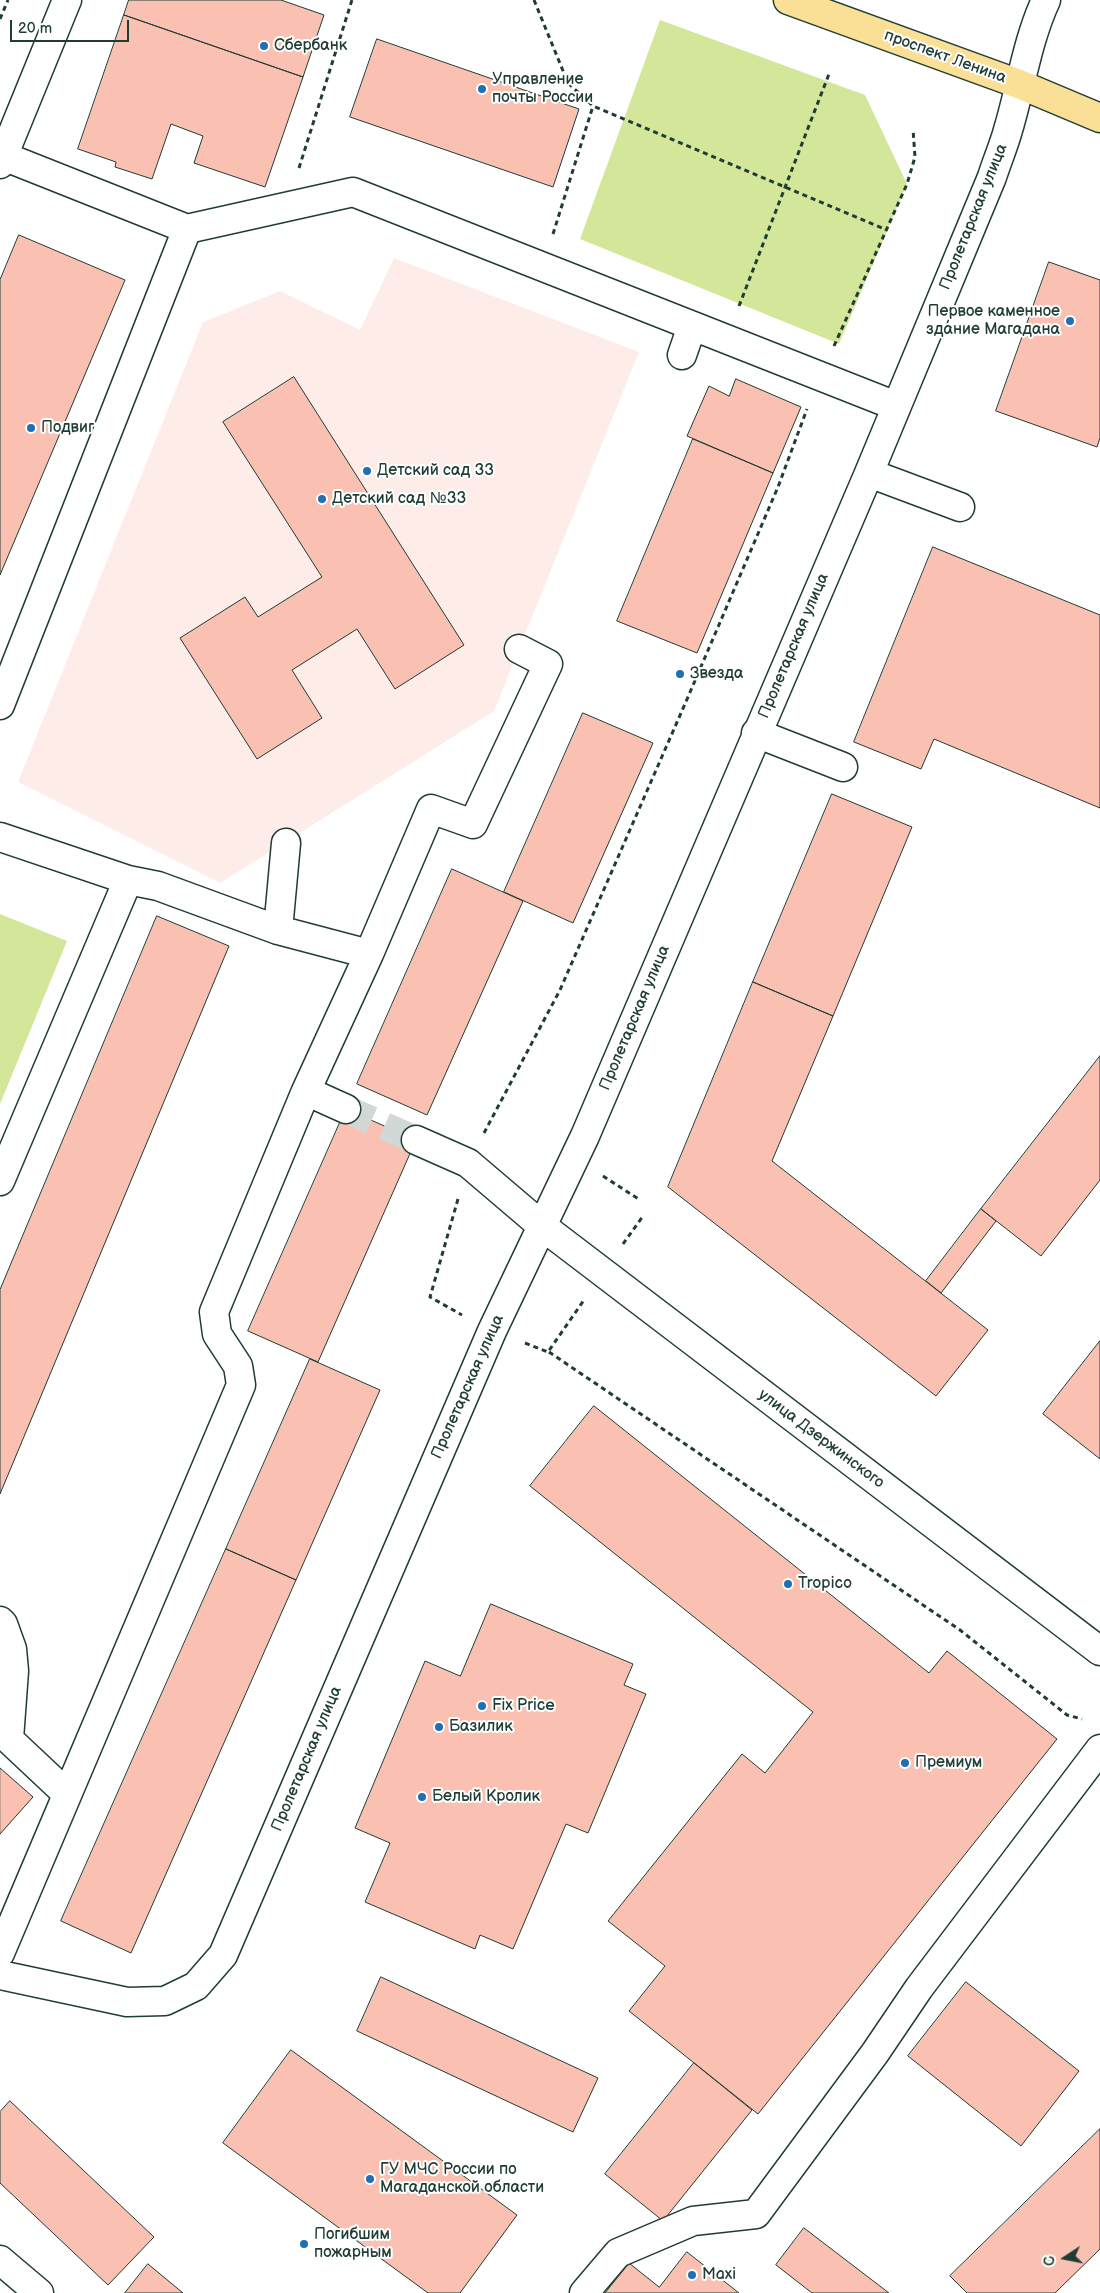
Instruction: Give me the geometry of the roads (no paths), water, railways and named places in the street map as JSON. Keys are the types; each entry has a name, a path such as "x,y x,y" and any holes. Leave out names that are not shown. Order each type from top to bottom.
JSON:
{"main road":[{"name":"проспект Ленина","path":"788,0 1019,84 1100,118"}],"street":[{"path":"68,0 2,160 187,228 353,192 896,406"},
{"name":"Пролетарская улица","path":"0,1975 126,2002 165,2001 196,1986 223,1955 492,1331 574,1158 869,473 992,177 1009,129 1019,84 1046,0"},
{"path":"0,705 187,228"},
{"path":"682,355 692,326"},
{"path":"869,473 960,507"},
{"path":"0,1953 66,1793 241,1385 238,1366 217,1334 214,1312 306,1091 369,954 431,809 473,824 548,664 519,649"},
{"path":"756,733 843,767"},
{"path":"0,837 128,880 158,886 278,930 369,954"},
{"path":"278,930 286,843"},
{"path":"0,1181 128,880"},
{"path":"306,1091 346,1109"},
{"name":"улица Дзержинского","path":"416,1140 468,1163 542,1226 602,1273 1100,1651"},
{"path":"0,1621 3,1624 12,1649 14,1671 5,1735 66,1793"},
{"path":"584,2293 618,2254 693,2221 756,2214 876,2053 919,1988 1100,1748"},
{"path":"0,2260 39,2293"}],"tunnel":[{"path":"346,1109 416,1140"}],"place":[{"name":"Сбербанк","path":"264,46"},
{"name":"Управление почты России","path":"482,89"},
{"name":"Первое каменное здание Магадана","path":"1070,321"},
{"name":"Подвиг","path":"31,428"},
{"name":"Детский сад 33","path":"367,471"},
{"name":"Детский сад №33","path":"322,499"},
{"name":"Звезда","path":"680,674"},
{"name":"Tropico","path":"788,1584"},
{"name":"Fix Price","path":"482,1706"},
{"name":"Базилик","path":"439,1727"},
{"name":"Премиум","path":"905,1763"},
{"name":"Белый Кролик","path":"422,1797"},
{"name":"ГУ МЧС России по Магаданской области","path":"370,2179"},
{"name":"Погибшим пожарным","path":"304,2244"},
{"name":"Maxi","path":"692,2275"}]}
